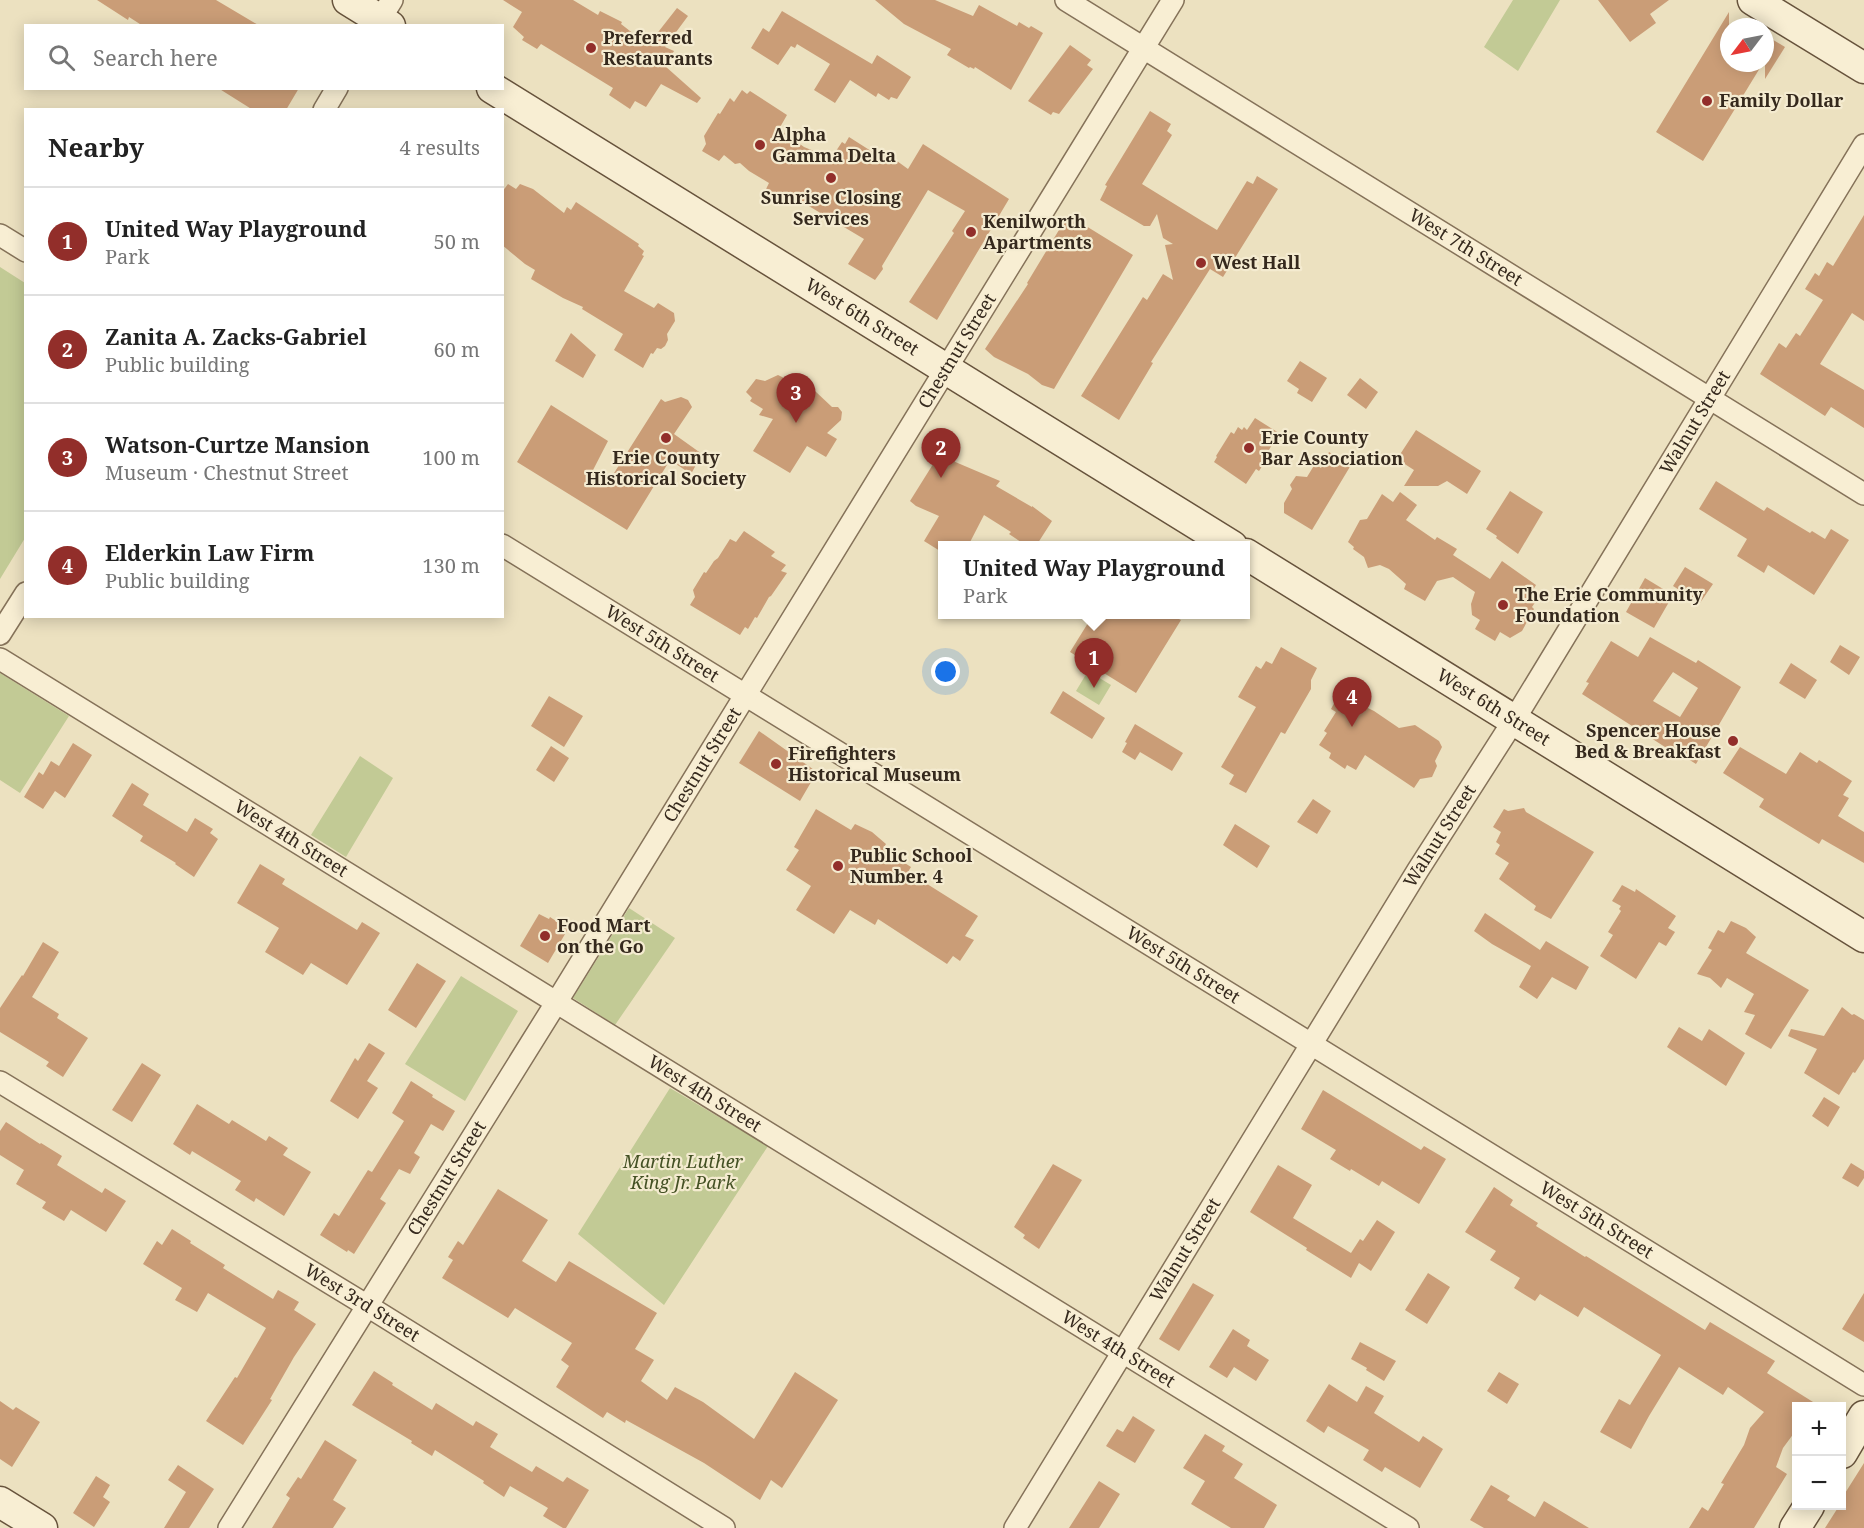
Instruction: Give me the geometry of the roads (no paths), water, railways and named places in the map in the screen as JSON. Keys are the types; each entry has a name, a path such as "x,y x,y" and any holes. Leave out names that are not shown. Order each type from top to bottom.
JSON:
{"main road":[{"path":"348,0 384,18"},
{"path":"1753,0 1864,68"},
{"name":"West 6th Street","path":"495,90 1224,541"},
{"name":"West 6th Street","path":"1250,557 1864,937"},
{"path":"1846,1446 1864,1416"},
{"path":"0,1502 42,1528"},
{"path":"1796,1528 1807,1510"}],"street":[{"name":"West 7th Street","path":"1066,0 1864,494"},
{"name":"Chestnut Street","path":"229,1528 556,1003 1173,0"},
{"path":"325,108 336,90"},
{"name":"Walnut Street","path":"1015,1528 1418,870 1514,720 1864,145"},
{"path":"0,235 24,250"},
{"name":"West 5th Street","path":"504,546 1864,1385"},
{"path":"0,634 24,596"},
{"name":"West 4th Street","path":"0,659 1408,1528"},
{"name":"West 3rd Street","path":"0,1082 366,1305 724,1528"}],"place":[{"name":"Preferred Restaurants","path":"591,48"},
{"name":"Family Dollar","path":"1707,101"},
{"name":"Alpha Gamma Delta","path":"760,145"},
{"name":"Sunrise Closing Services","path":"831,178"},
{"name":"Kenilworth Apartments","path":"971,232"},
{"name":"West Hall","path":"1201,263"},
{"name":"Watson-Curtze Mansion","path":"796,423"},
{"name":"Erie County Historical Society","path":"666,438"},
{"name":"Erie County Bar Association","path":"1249,448"},
{"name":"Zanita A. Zacks-Gabriel","path":"941,478"},
{"name":"The Erie Community Foundation","path":"1503,605"},
{"name":"United Way Playground","path":"1094,688"},
{"name":"Elderkin Law Firm","path":"1352,727"},
{"name":"Spencer House Bed & Breakfast","path":"1733,741"},
{"name":"Firefighters Historical Museum","path":"776,764"},
{"name":"Public School Number. 4","path":"838,866"},
{"name":"Food Mart on the Go","path":"545,936"}],"park label":[{"name":"Martin Luther King Jr. Park","path":"683,1172"}]}
